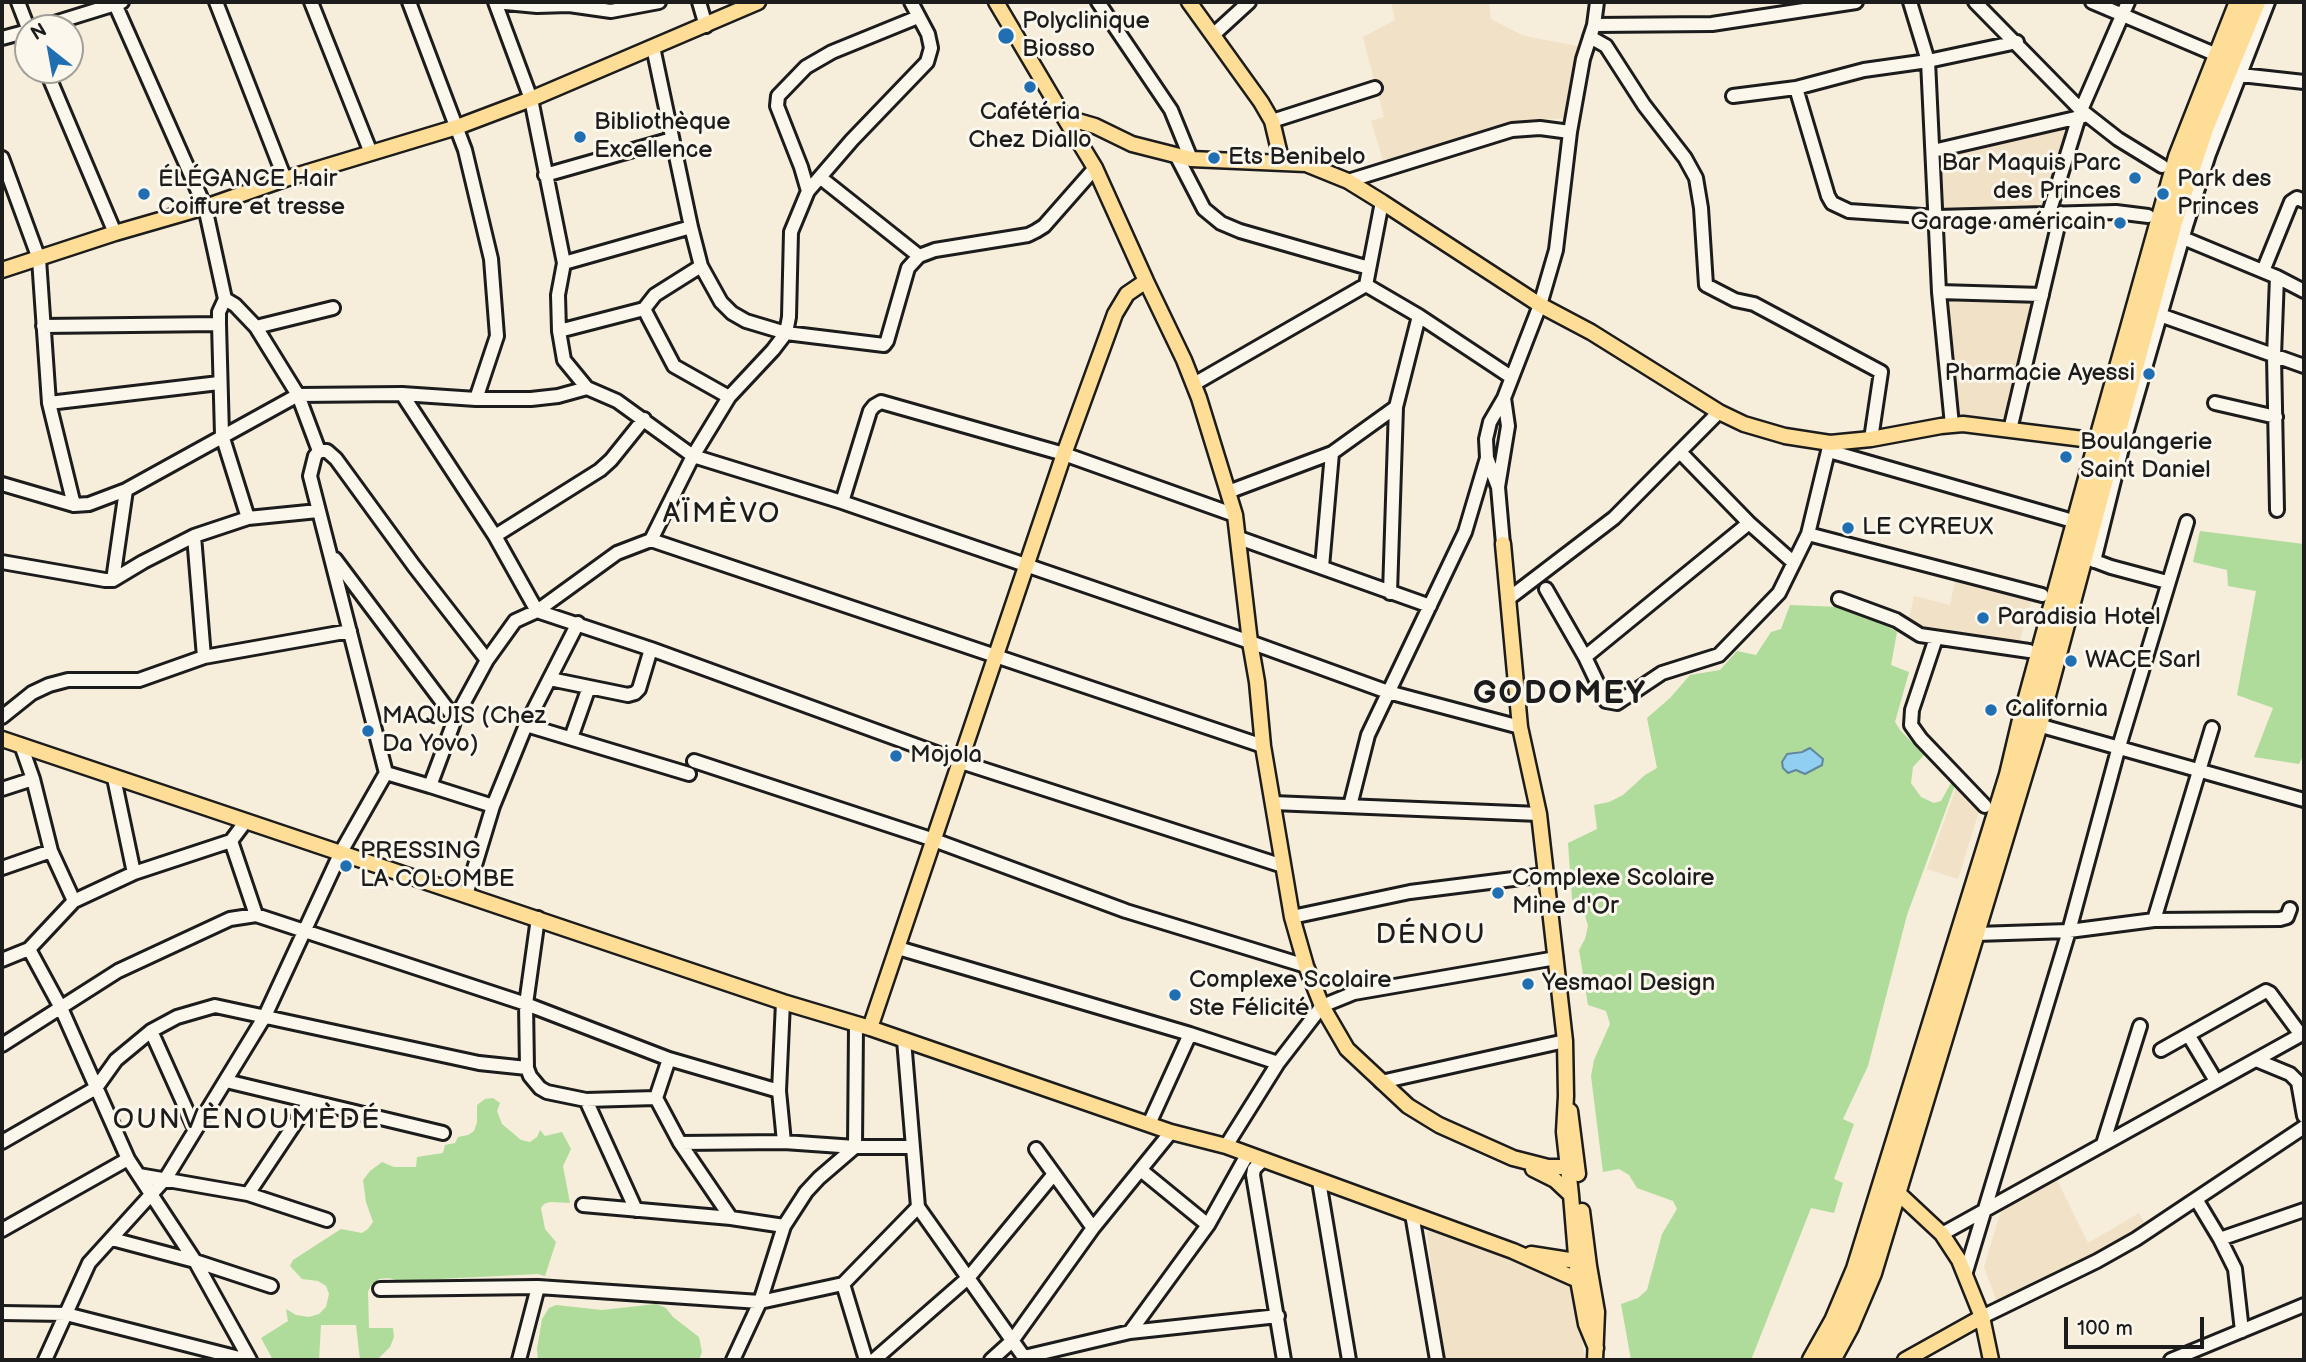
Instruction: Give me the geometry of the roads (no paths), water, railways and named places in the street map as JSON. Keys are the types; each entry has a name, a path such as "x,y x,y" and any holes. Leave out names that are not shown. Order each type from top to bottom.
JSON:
{"highway":[{"path":"1831,1360 1849,1327 1872,1273 2089,559 2111,443 2178,157 2239,2"},
{"path":"1812,1360 1834,1321 1856,1269 2111,443 2173,222 2205,126 2233,74 2256,2"}],"main road":[{"path":"2,271 285,179 457,127 531,99 758,2"},
{"path":"996,2 1095,167 1194,384 1235,515 1263,746 1292,917 1322,1006 1347,1049 1408,1106 1439,1125 1513,1158 1570,1178"},
{"path":"1189,2 1251,87 1272,121 1282,163"},
{"path":"1064,117 1095,126 1132,144 1191,159 1306,164 1348,181 1540,305 1591,332 1719,412 1763,430 1829,447 1952,425 2111,443"},
{"path":"863,1027 898,948 1115,314 1127,295 1146,281"},
{"path":"1503,544 1520,727 1539,814 1556,958 1566,1096 1573,1119 1570,1178 1582,1264 1597,1312 1596,1354"},
{"path":"2,739 783,1002 904,1040 1149,1125 1226,1146 1513,1251 1578,1280"},
{"path":"1570,1178 1582,1264 1578,1280 1586,1324 1596,1354"},
{"path":"1896,1191 1942,1234 1965,1275 1982,1317 1991,1360"},
{"path":"1513,1251 1582,1264"},
{"path":"1905,1360 1982,1317"}],"street":[{"path":"216,2 285,179"},
{"path":"311,2 371,153"},
{"path":"409,2 465,149 491,259 497,336 476,399"},
{"path":"659,2 611,11 569,3 537,6 495,2 531,99 564,263 558,295 559,331 565,360 587,388 617,401 693,456 842,502 1388,692 1520,727"},
{"path":"699,2 706,26"},
{"path":"430,786 455,719 487,660 515,621 537,611 617,554 651,540 693,456 729,397 786,333 789,317 791,232 808,191 852,140 927,62 931,48 925,27 911,2"},
{"path":"1098,2 1171,110 1191,159"},
{"path":"1213,35 1250,2"},
{"path":"1498,487 1487,458 1489,422 1504,398 1540,305 1556,250 1570,132 1583,59 1597,2"},
{"path":"1592,31 1712,24 1856,2"},
{"path":"1910,2 1928,61 1939,292 1952,425"},
{"path":"1975,2 2017,42 2083,114 2162,166"},
{"path":"2092,2 2217,55"},
{"path":"2010,430 2042,295 2055,213 2083,114 2128,2"},
{"path":"2111,443 2160,315 2233,74 2268,2"},
{"path":"75,14 99,5 119,3 205,207 225,299 219,312 222,435 248,518"},
{"path":"808,191 777,106 778,96 806,67 832,52 918,17"},
{"path":"1592,31 1606,46 1644,105 1685,158 1696,178 1701,208 1704,282 1708,288 1735,300 1754,304 1881,372 1871,439"},
{"path":"1733,96 1796,88 1864,70 1928,61 2017,42"},
{"path":"653,47 701,265 721,302 732,313 746,321 786,333 884,345 908,268 919,256 935,250 1028,235 1036,231 1044,226 1095,167"},
{"path":"2233,74 2304,82"},
{"path":"52,84 115,233"},
{"path":"1272,121 1375,88"},
{"path":"1796,88 1828,196 1832,203 1849,211 1937,217 2116,212 2148,216"},
{"path":"1933,151 2083,114"},
{"path":"1348,181 1512,130 1541,128 1570,132"},
{"path":"545,175 672,139"},
{"path":"1176,155 1204,209 1220,223 1241,232 1369,268"},
{"path":"2,158 8,189 39,259 50,403 74,505"},
{"path":"821,178 919,256"},
{"path":"2263,271 2291,202 2297,198 2304,201"},
{"path":"1366,285 1382,202"},
{"path":"564,263 691,227"},
{"path":"2183,239 2277,276 2304,291"},
{"path":"559,331 645,309 655,295 701,265"},
{"path":"2277,276 2273,356 2277,510"},
{"path":"1366,285 1419,316 1511,377"},
{"path":"1194,384 1366,285"},
{"path":"1939,292 2042,295"},
{"path":"225,299 235,305 256,327 298,395 319,451"},
{"path":"256,327 333,308"},
{"path":"645,309 674,366 729,397"},
{"path":"2160,315 2304,366"},
{"path":"1390,593 1396,407 1419,316"},
{"path":"43,326 219,324"},
{"path":"50,403 219,383"},
{"path":"2,484 74,505 89,504 126,490 298,395 402,394 476,399 531,399 558,396 587,388"},
{"path":"402,394 495,536 537,611 578,623 961,762 1283,866"},
{"path":"1503,544 1498,487 1508,425 1504,398"},
{"path":"842,502 870,411 881,402 1065,454 1235,515"},
{"path":"2215,403 2276,417"},
{"path":"1228,492 1332,453 1396,407"},
{"path":"1508,599 1614,518 1719,412"},
{"path":"495,536 600,470 644,419"},
{"path":"1546,589 1585,657 1606,701 1616,702 1662,673 1718,655 1779,593 1808,534 1829,447 2066,519"},
{"path":"45,1360 89,1264 166,1178 265,1016 341,852 386,774 310,476 319,451 327,450 336,459 487,660"},
{"path":"1680,452 1749,523 1794,563"},
{"path":"1322,567 1332,453"},
{"path":"1350,806 1368,735 1465,532 1487,458"},
{"path":"113,580 126,490"},
{"path":"2,562 113,580 194,536 248,518 318,511"},
{"path":"1965,1275 2069,931 2118,750 2187,522"},
{"path":"1585,657 1749,523"},
{"path":"1808,534 2042,595"},
{"path":"194,536 204,657"},
{"path":"1239,538 1430,606"},
{"path":"651,540 1263,746"},
{"path":"331,553 455,719"},
{"path":"2089,559 2167,582"},
{"path":"1839,599 1896,620 1920,635 2029,651"},
{"path":"466,895 493,806 526,725 578,623"},
{"path":"2,718 32,694 49,685 68,680 139,680 204,657 350,631"},
{"path":"1936,638 1912,710 1911,725 1985,806"},
{"path":"550,679 628,695 635,693 639,689 651,649"},
{"path":"571,738 589,687"},
{"path":"526,725 691,768 934,840 1126,911 1306,965"},
{"path":"2038,725 2118,750 2304,800"},
{"path":"2154,920 2212,728"},
{"path":"20,745 33,779 51,851 75,901"},
{"path":"386,774 493,806"},
{"path":"114,778 134,873"},
{"path":"2,789 33,779"},
{"path":"1273,803 1539,814"},
{"path":"2,960 29,949 75,901 134,873 231,841 247,821"},
{"path":"231,841 256,915"},
{"path":"2,868 51,851"},
{"path":"1292,917 1410,892 1545,875"},
{"path":"1976,934 2069,931 2154,920 2280,919 2287,916 2290,909"},
{"path":"2,1045 98,983 133,964 230,919 256,915 526,1003 669,1059 779,1091"},
{"path":"538,918 526,1003 527,1068 540,1088 547,1092 586,1100 656,1098"},
{"path":"898,948 1190,1034 1278,1063"},
{"path":"29,949 61,1009 128,1159 195,1261 249,1360"},
{"path":"1226,1146 1278,1063 1322,1006 1354,993 1556,958"},
{"path":"1942,1234 2303,1034 2266,991 2161,1050"},
{"path":"783,1002 779,1091 784,1142"},
{"path":"2,1142 96,1088 116,1060 152,1031 177,1017 215,1006 479,1063 527,1068"},
{"path":"2103,1144 2140,1026"},
{"path":"733,1360 760,1302 784,1226 806,1192 855,1147 863,1027"},
{"path":"152,1031 195,1129"},
{"path":"1149,1125 1190,1034"},
{"path":"2189,1036 2216,1081"},
{"path":"904,1040 918,1207 1025,1359 1130,1332 1278,1316"},
{"path":"1381,1082 1564,1041"},
{"path":"669,1059 656,1098 680,1143 731,1218"},
{"path":"2256,1060 2290,1074 2298,1082 2304,1116"},
{"path":"226,1081 443,1133"},
{"path":"586,1100 636,1210"},
{"path":"248,1195 310,1101"},
{"path":"1982,1317 2136,1239 2304,1127"},
{"path":"990,1360 1012,1341 1093,1228 1171,1132"},
{"path":"680,1143 784,1142 855,1147 913,1147"},
{"path":"1036,1149 1093,1228"},
{"path":"1130,1332 1208,1225 1247,1155"},
{"path":"2,1230 128,1159"},
{"path":"1263,1160 1254,1169 1253,1175 1284,1360"},
{"path":"1142,1171 1208,1225"},
{"path":"874,1360 969,1277 1054,1174"},
{"path":"139,1175 248,1195 327,1220"},
{"path":"1319,1181 1349,1360"},
{"path":"2196,1199 2235,1269 2242,1331"},
{"path":"583,1205 731,1218 784,1226"},
{"path":"380,1289 538,1287 760,1302 843,1284 918,1207"},
{"path":"2220,1239 2304,1210"},
{"path":"1412,1214 1437,1360"},
{"path":"112,1239 195,1261 271,1286"},
{"path":"843,1284 866,1360"},
{"path":"519,1360 538,1287"},
{"path":"2171,1360 2193,1356 2242,1331 2304,1305"},
{"path":"2,1313 66,1314 249,1360"}],"water":[{"path":"1810,748 1823,759 1822,765 1805,774 1796,770 1788,773 1783,768 1782,762 1787,754"}],"place":[{"name":"Polyclinique Biosso","path":"1006,36"},
{"name":"Cafétéria Chez Diallo","path":"1030,87"},
{"name":"Bibliothèque Excellence","path":"580,137"},
{"name":"Ets Benibelo","path":"1214,158"},
{"name":"Bar Maquis Parc des Princes","path":"2135,178"},
{"name":"ÉLÉGANCE Hair Coiffure et tresse","path":"144,194"},
{"name":"Park des Princes","path":"2163,194"},
{"name":"Garage américain","path":"2120,223"},
{"name":"Pharmacie Ayessi","path":"2149,374"},
{"name":"Boulangerie Saint Daniel","path":"2066,457"},
{"name":"LE CYREUX","path":"1848,528"},
{"name":"Paradisia Hotel","path":"1983,618"},
{"name":"WACE Sarl","path":"2071,661"},
{"name":"California","path":"1991,710"},
{"name":"MAQUIS (Chez Da Yovo)","path":"368,731"},
{"name":"Mojola","path":"896,756"},
{"name":"PRESSING LA COLOMBE","path":"346,866"},
{"name":"Complexe Scolaire Mine d'Or","path":"1498,893"},
{"name":"Yesmaol Design","path":"1528,984"},
{"name":"Complexe Scolaire Ste Félicité","path":"1175,995"}],"district":[{"name":"AÏMÈVO","path":"722,515"},
{"name":"GODOMEY","path":"1560,695"},
{"name":"DÉNOU","path":"1431,936"},
{"name":"OUNVÈNOUMÈDÉ","path":"247,1121"}]}
